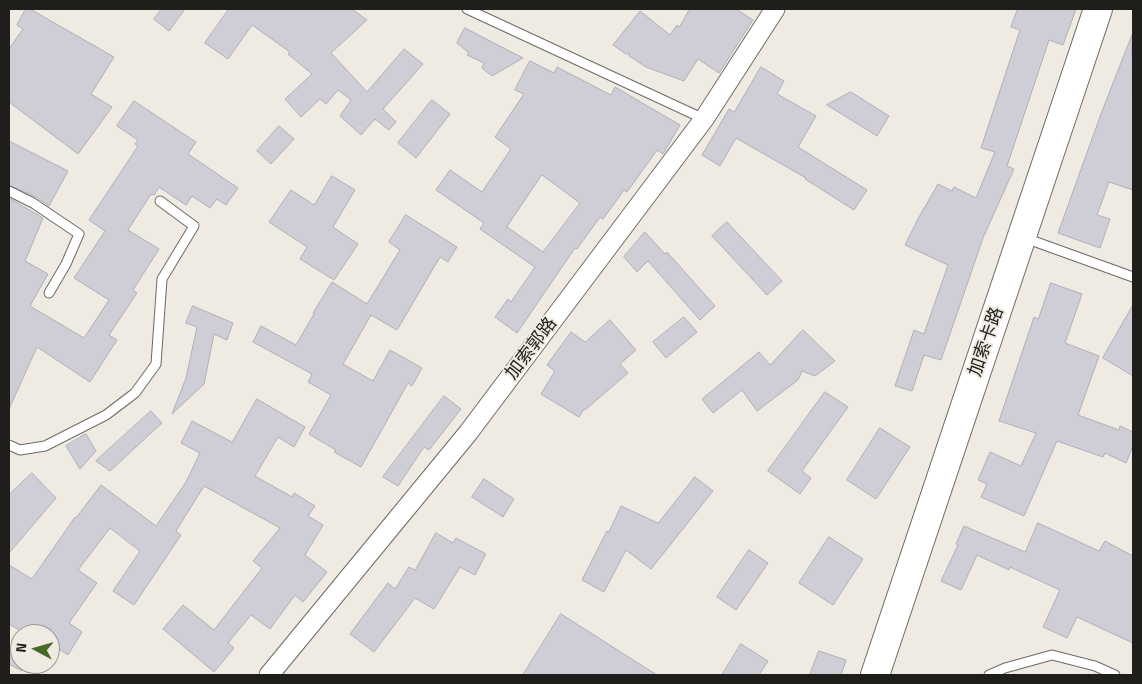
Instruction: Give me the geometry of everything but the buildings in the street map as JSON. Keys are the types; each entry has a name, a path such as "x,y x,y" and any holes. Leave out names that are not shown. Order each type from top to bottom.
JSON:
{"main road":[{"name":"加索卡路","path":"875,675 1098,9"}],"street":[{"name":"加索郭路","path":"270,675 468,433 704,119 775,9"}],"lane":[{"path":"467,9 704,119"},
{"path":"9,191 32,203 79,234 66,264 48,293"},
{"path":"9,445 20,450 45,446 106,415 135,393 156,364 162,280 194,226 160,201"},
{"path":"1022,237 1133,277"},
{"path":"989,675 1005,668 1052,655 1095,666 1115,675"}]}
